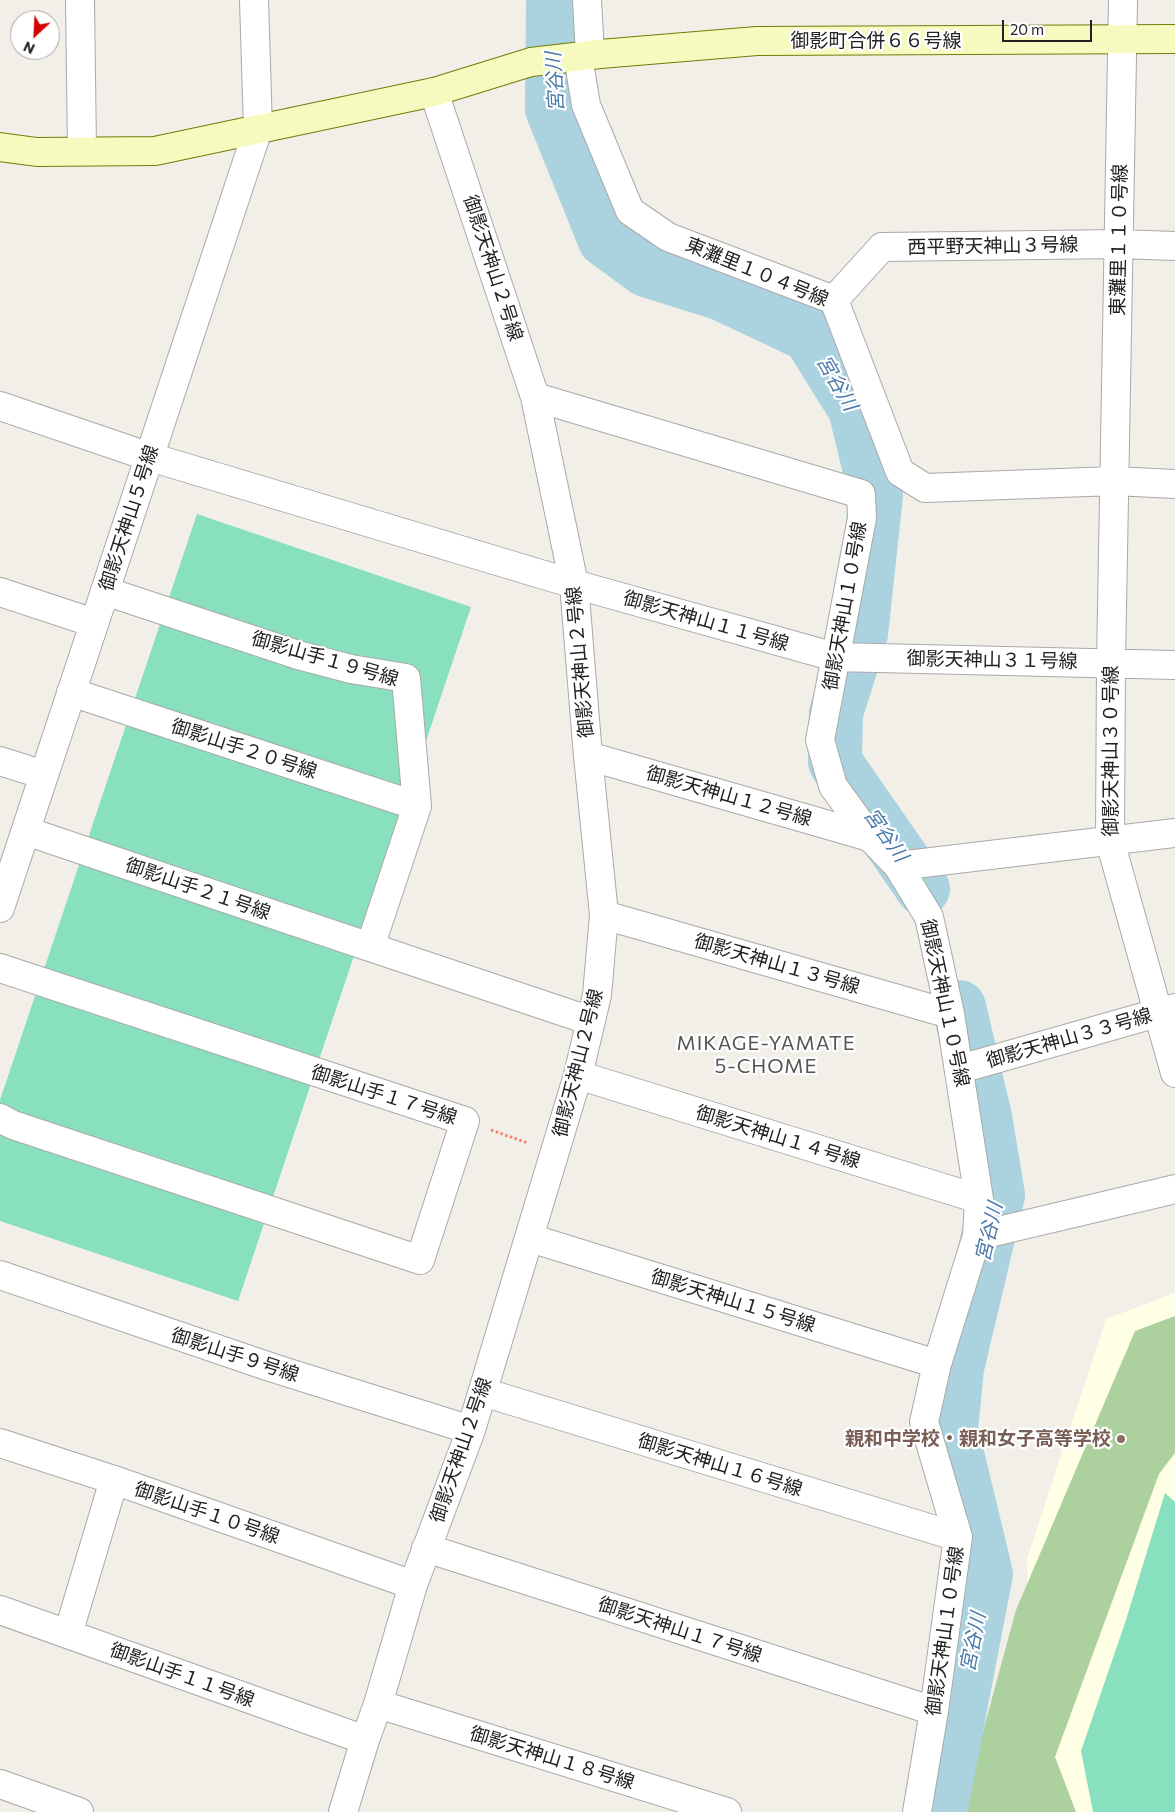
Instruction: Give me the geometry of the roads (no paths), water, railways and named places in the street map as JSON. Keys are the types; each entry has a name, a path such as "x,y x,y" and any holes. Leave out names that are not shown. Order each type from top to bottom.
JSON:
{"street":[{"path":"80,0 82,152"},
{"path":"254,0 258,129"},
{"name":"東灘里１０４号線","path":"587,0 584,56 586,105 630,211 668,237 834,300 900,472 925,488 1114,480 1175,484"},
{"name":"東灘里１１０号線","path":"1114,480 1123,0"},
{"name":"御影町合併６６号線","path":"0,147 37,152 156,150 434,92 531,62 584,56 757,42 1175,39"},
{"name":"御影天神山２号線","path":"344,1812 413,1585 471,1430 578,1075 597,995 604,914 588,756 574,584 535,397 434,92"},
{"name":"御影天神山５号線","path":"0,908 258,129"},
{"name":"西平野天神山３号線","path":"834,300 882,247 1119,244 1175,246"},
{"name":"御影天神山１０号線","path":"535,397 861,494 862,518 820,740 833,786 870,837 900,866 929,917 961,1068 979,1199 979,1236 937,1364 924,1422 958,1537 918,1812"},
{"name":"御影天神山１１号線","path":"0,406 150,457 574,584 837,657"},
{"name":"御影天神山３０号線","path":"1114,480 1110,841 1166,1011 1175,1073"},
{"name":"御影山手１９号線","path":"105,591 298,655 352,669 406,678 417,806 370,947"},
{"path":"0,592 94,623"},
{"name":"御影天神山３１号線","path":"837,657 1175,665"},
{"name":"御影山手２０号線","path":"71,692 417,806"},
{"name":"御影天神山１２号線","path":"588,756 870,837"},
{"path":"0,761 44,776"},
{"name":"御影山手２１号線","path":"26,831 370,947"},
{"path":"900,866 1175,833"},
{"name":"御影天神山１３号線","path":"604,914 950,1014"},
{"path":"370,947 591,1021"},
{"name":"御影山手１７号線","path":"0,968 465,1121 420,1260 13,1125 0,1118"},
{"name":"御影天神山３３号線","path":"961,1068 1166,1011"},
{"name":"御影天神山１４号線","path":"578,1075 979,1199"},
{"path":"979,1236 1175,1189"},
{"name":"御影天神山１５号線","path":"530,1238 937,1364"},
{"name":"御影山手９号線","path":"0,1276 273,1368 471,1430"},
{"name":"御影天神山１６号線","path":"483,1392 958,1537"},
{"name":"御影山手１０号線","path":"0,1443 114,1480 413,1585"},
{"path":"68,1634 114,1480"},
{"name":"御影天神山１７号線","path":"426,1548 934,1711"},
{"name":"御影山手１１号線","path":"0,1610 365,1740"},
{"name":"御影天神山１８号線","path":"378,1704 727,1812"},
{"path":"0,1784 79,1812"}],"waterway":[{"name":"宮谷川","path":"553,0 552,109 605,240 646,270 722,294 809,335 855,409 876,495 861,634 836,713 835,762 923,889"},
{"name":"宮谷川","path":"940,1812 986,1574 951,1429 957,1368 998,1195 985,1117 959,1007"}],"place":[{"name":"親和中学校・親和女子高等学校","path":"1121,1439"}],"district":[{"name":"MIKAGE-YAMATE 5-CHOME","path":"766,1054"}]}
